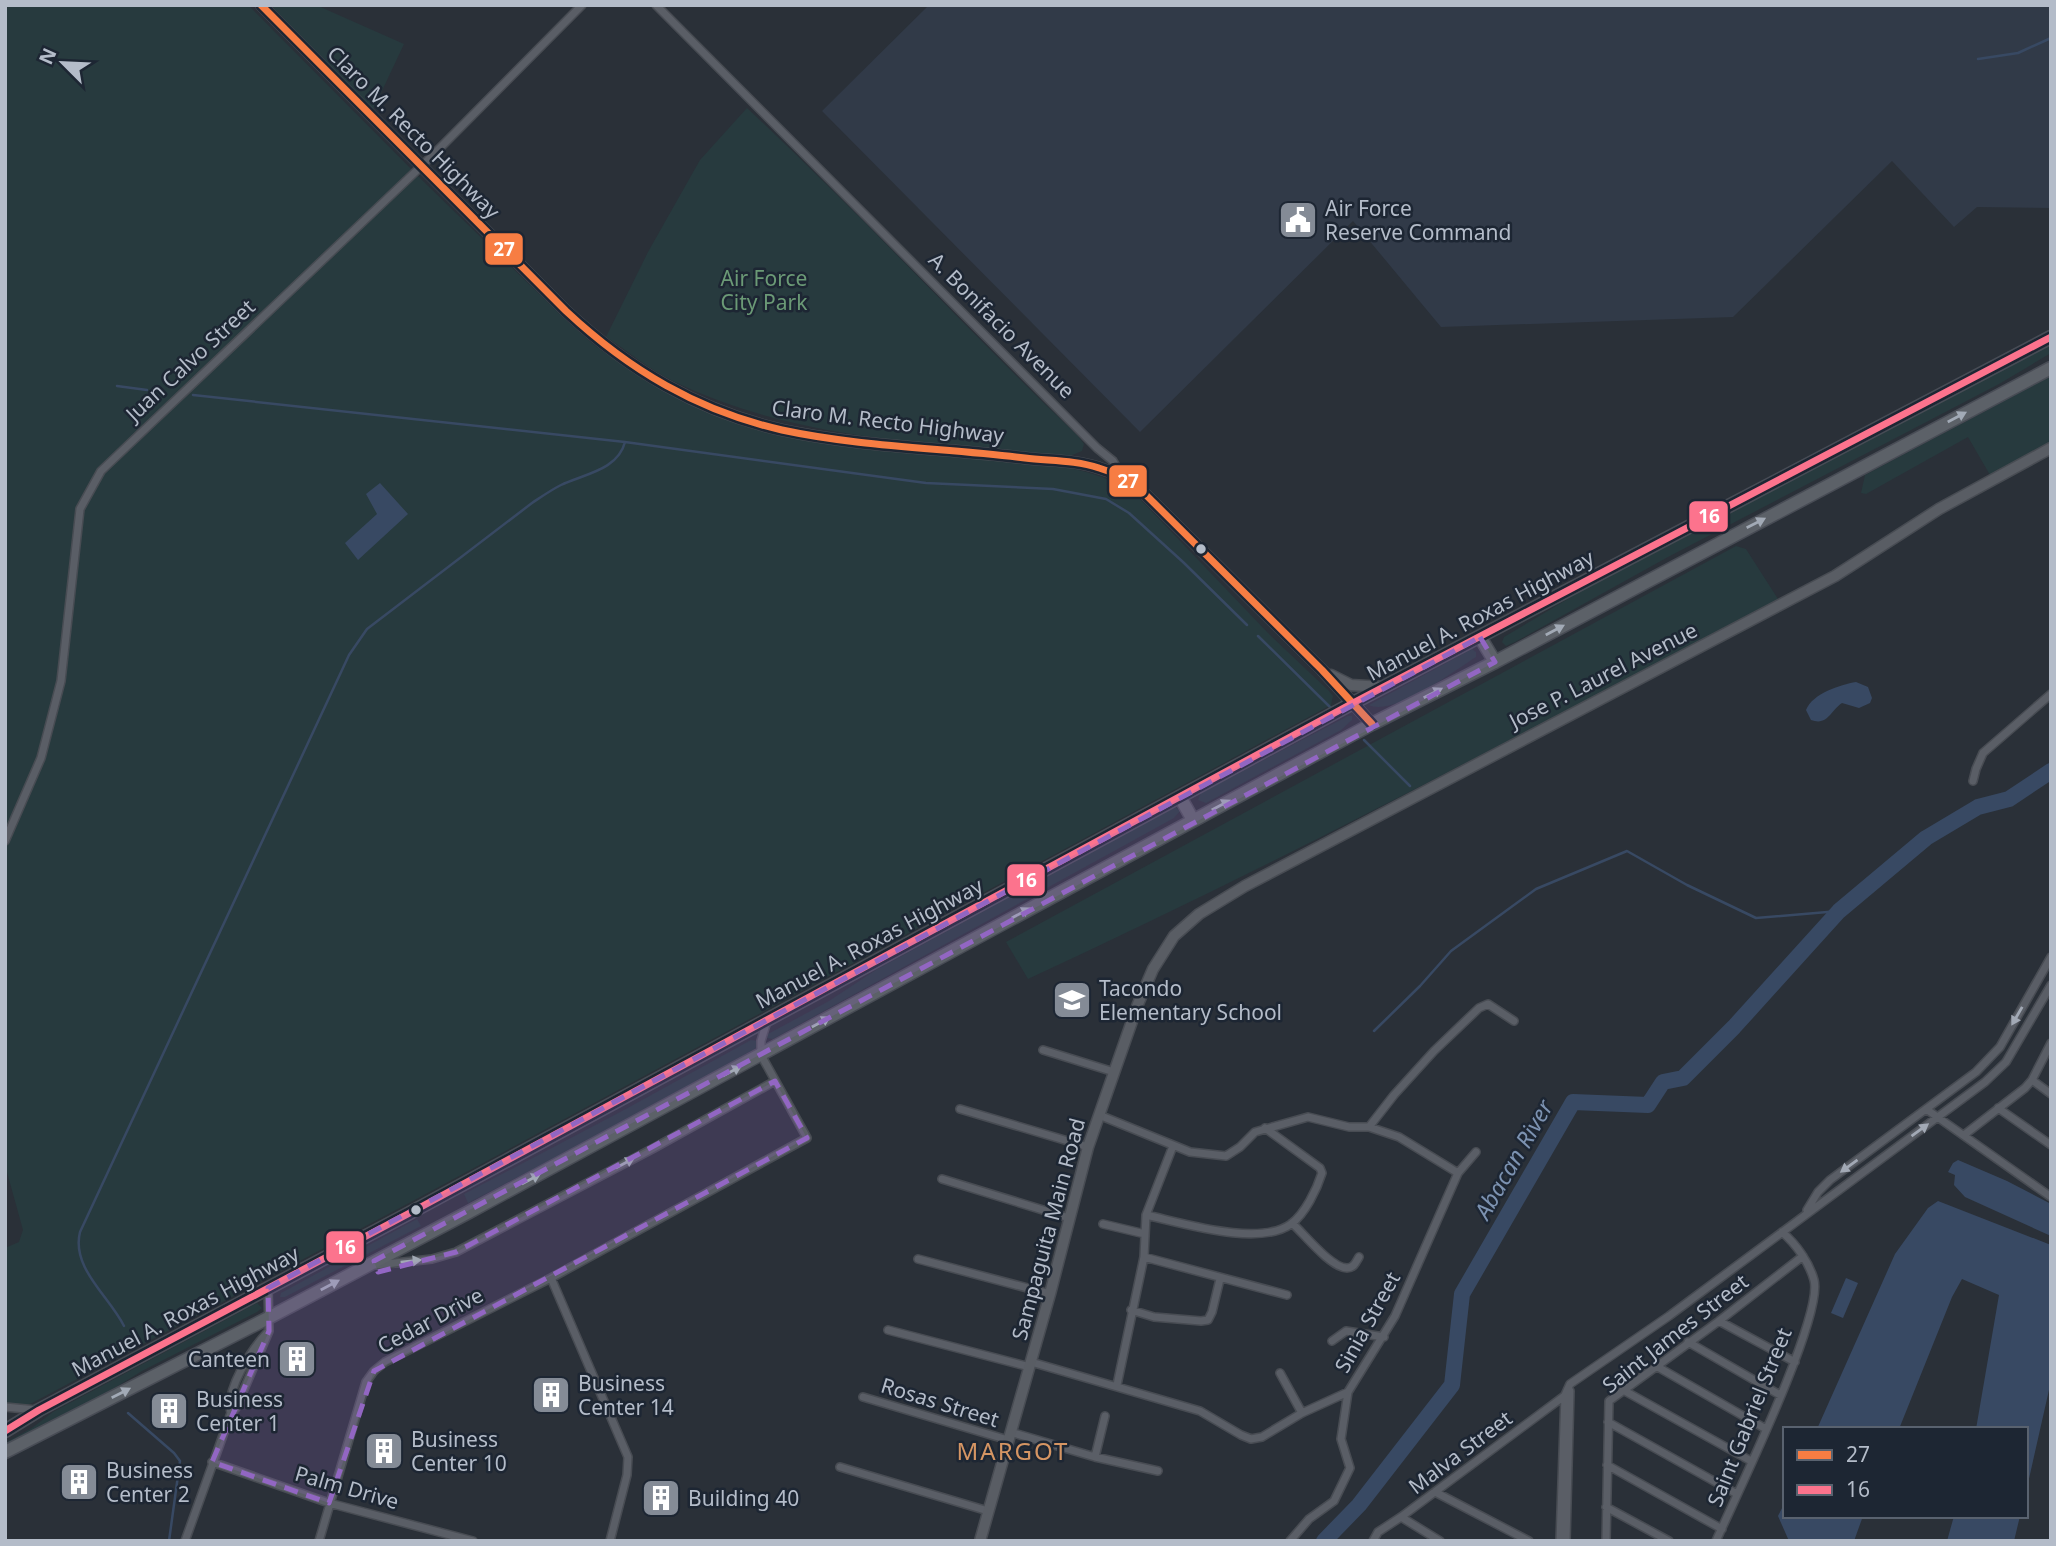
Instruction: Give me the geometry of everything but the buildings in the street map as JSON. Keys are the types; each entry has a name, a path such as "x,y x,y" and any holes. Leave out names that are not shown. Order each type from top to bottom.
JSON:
{"main road":[{"name":"Manuel A. Roxas Highway","path":"5,1431 1353,703 2051,337"},
{"name":"Manuel A. Roxas Highway","path":"5,1452 270,1317 1372,724 1495,662 2051,368"},
{"path":"1480,637 1495,662"},
{"path":"1180,797 1193,820"},
{"path":"5,1461 60,1424"}],"street":[{"name":"Claro M. Recto Highway","path":"261,5 601,344 651,378 706,405 762,425 805,434 1065,461 1122,476"},
{"name":"Juan Calvo Street","path":"5,841 41,758 61,681 76,528 80,509 96,479 124,446 421,167 582,5"},
{"name":"A. Bonifacio Avenue","path":"656,5 1113,461 1122,476 1145,494 1322,670 1372,724"},
{"name":"Jose P. Laurel Avenue","path":"1174,936 1199,914 1245,886 1835,576 1939,509 2051,448"},
{"name":"A. Bonifacio Avenue","path":"1322,670 1351,685 1385,687"},
{"path":"1973,781 1983,753 2051,694"},
{"name":"Sampaguita Main Road","path":"980,1541 1031,1364 1088,1147 1153,969 1174,936"},
{"path":"1805,1213 1824,1185 1989,1060 2000,1047 2051,957"},
{"path":"1805,1213 1985,1082 2006,1062 2051,985"},
{"path":"1369,1127 1434,1051 1479,1008 1488,1004 1514,1021"},
{"path":"366,1266 432,1259 456,1252 775,1081 761,1055 761,1041 767,1020"},
{"path":"1964,1135 2032,1080 2051,1043"},
{"path":"1043,1050 1114,1072"},
{"path":"2032,1080 2051,1094"},
{"name":"Cedar Drive","path":"319,1541 366,1382 374,1371 807,1138 775,1081"},
{"path":"1998,1108 2051,1144"},
{"path":"960,1109 1088,1147"},
{"path":"1926,1109 2051,1197"},
{"path":"1099,1115 1189,1152 1226,1156 1255,1132 1308,1117 1349,1127 1369,1127 1399,1137 1458,1173"},
{"path":"1146,1215 1230,1233 1254,1235 1293,1223 1305,1208 1322,1173 1320,1168 1265,1128"},
{"path":"1117,1385 1144,1257 1146,1215 1173,1146"},
{"name":"Sinia Street","path":"888,1329 1117,1385 1200,1411 1241,1436 1251,1439 1262,1437 1302,1413 1348,1392 1395,1317 1458,1173 1476,1152"},
{"path":"942,1179 1069,1218"},
{"name":"Malva Street","path":"1373,1541 1378,1532 1805,1213"},
{"path":"1293,1223 1320,1252 1341,1266 1348,1268 1354,1265 1359,1257"},
{"path":"1103,1224 1145,1234"},
{"name":"Saint Gabriel Street","path":"1716,1541 1795,1362 1812,1306 1815,1282 1803,1255 1782,1232"},
{"name":"Saint James Street","path":"1606,1541 1609,1401 1719,1321 1803,1255"},
{"path":"1144,1257 1287,1295"},
{"path":"918,1259 1050,1294"},
{"path":"551,1278 628,1457 627,1475 610,1541"},
{"path":"1131,1311 1154,1317 1208,1320 1220,1279"},
{"path":"185,1541 231,1413 229,1404 240,1373 253,1349 269,1331 268,1288"},
{"path":"1719,1321 1795,1362"},
{"path":"1332,1341 1346,1331 1384,1337"},
{"path":"1688,1342 1780,1395"},
{"path":"1656,1366 1766,1429"},
{"path":"1280,1373 1302,1413"},
{"path":"1623,1390 1751,1461"},
{"path":"1560,1541 1568,1391"},
{"path":"1566,1541 1568,1391"},
{"path":"1290,1541 1309,1519 1334,1501 1350,1468 1342,1439 1348,1392"},
{"name":"Rosas Street","path":"863,1397 1009,1436 1158,1471"},
{"path":"5,1408 40,1410"},
{"path":"1095,1457 1105,1416"},
{"path":"1608,1422 1737,1494"},
{"name":"Palm Drive","path":"212,1462 329,1503 473,1541"},
{"path":"1607,1465 1722,1529"},
{"path":"840,1467 988,1511"},
{"path":"1435,1492 1529,1541"},
{"path":"1606,1507 1669,1541"},
{"path":"1401,1517 1440,1541"}],"highlighted area":[{"path":"1480,637 1495,662 374,1261 378,1272 456,1252 775,1081 807,1138 374,1371 329,1503 212,1462 269,1331 268,1288"}],"shaded area":[{"path":"929,5 2051,5 2051,208 1977,207 1954,227 1892,161 1733,317 1441,327 1353,221 1140,432 822,111"}],"green space":[{"path":"5,5 248,5 567,321 594,345 643,379 680,399 750,427 1054,465 1088,473 1120,485 1139,498 1269,634 1329,691 1333,696 1331,705 409,1203 32,1403 23,1406 5,1404 5,1248 19,1242 23,1230 5,1165"},
{"path":"270,5 316,5 404,44 373,110"},
{"name":"Air Force City Park","path":"747,108 1078,436 1084,444 1082,451 1070,456 918,443 817,428 720,401 673,381 606,337 648,252 700,160"},
{"path":"2051,344 2051,353 1999,384 1668,557 1515,642 1506,646 1502,642 1504,637 1578,593"},
{"path":"2051,376 2051,443 1990,475 1968,437 1866,494 1861,493 1865,475"},
{"path":"1736,546 1746,549 1778,599 1312,841 1028,979 1006,942"},
{"path":"1472,649 1476,652 1476,657 1423,691 1393,705 1369,705"},
{"path":"1352,716 1352,720 1341,730 1206,803 1198,800 1201,793"},
{"path":"1175,807 1180,811 1174,818 773,1039 767,1038 768,1034 829,1001 876,970"},
{"path":"751,1040 758,1041 758,1046 753,1050 590,1140 468,1203 464,1194"},
{"path":"417,1219 421,1226 285,1297 280,1297 281,1293"},
{"path":"257,1303 262,1308 257,1312 5,1446 5,1443 53,1412"}],"water":[{"path":"380,483 408,514 358,560 345,543 377,514 366,494"},
{"path":"1856,682 1868,687 1872,698 1870,703 1859,708 1842,703 1825,719 1811,720 1806,710 1815,699 1835,688"},
{"path":"1958,1160 2051,1204 2051,1236 1965,1197 1954,1185 1955,1175 1948,1172"},
{"path":"1938,1201 2051,1245 2051,1381 2028,1483 2028,1427 1976,1427 1999,1295 1962,1279 1952,1297 1900,1427 1818,1427 1895,1254 1928,1208"},
{"path":"1846,1278 1858,1283 1843,1318 1831,1313"},
{"path":"1783,1506 1783,1518 1862,1518 1854,1541 1789,1541 1778,1516"},
{"path":"1953,1518 2020,1518 2014,1541 1947,1541"}],"waterway":[{"path":"1978,59 2018,53 2051,38"},
{"path":"117,386 147,390"},
{"path":"193,395 625,442"},
{"path":"124,1326 86,1270 81,1258 80,1232 349,655 367,629 532,503 561,485 608,465 621,451 625,442 926,483 1053,489 1106,499 1129,513 1247,625"},
{"path":"1258,636 1330,707"},
{"path":"1364,740 1410,786"},
{"name":"Abacan River","path":"1324,1541 1359,1505 1452,1385 1462,1294 1573,1102 1648,1105 1663,1082 1683,1078 1734,1027 1839,911 1926,838 1978,807 2009,799 2051,771"},
{"path":"1374,1031 1451,951 1536,889 1627,851 1687,885 1756,918 1839,911"},
{"path":"128,1413 180,1461 169,1541"}],"transit line":[{"name":"27","path":"261,5 566,311 640,370 693,400 751,422 782,430 873,444 1072,462 1118,475 1145,494 1322,670 1372,724"},
{"name":"16","path":"5,1431 39,1410 419,1208 1353,703 2051,337"}],"place":[{"name":"Air Force Reserve Command","path":"1298,220"},
{"name":"Tacondo Elementary School","path":"1072,1000"},
{"name":"Canteen","path":"297,1359"},
{"name":"Business Center 14","path":"551,1395"},
{"name":"Business Center 1","path":"169,1411"},
{"name":"Business Center 10","path":"384,1451"},
{"name":"Business Center 2","path":"79,1482"},
{"name":"Building 40","path":"661,1498"}],"district":[{"name":"MARGOT","path":"1013,1450"}]}
